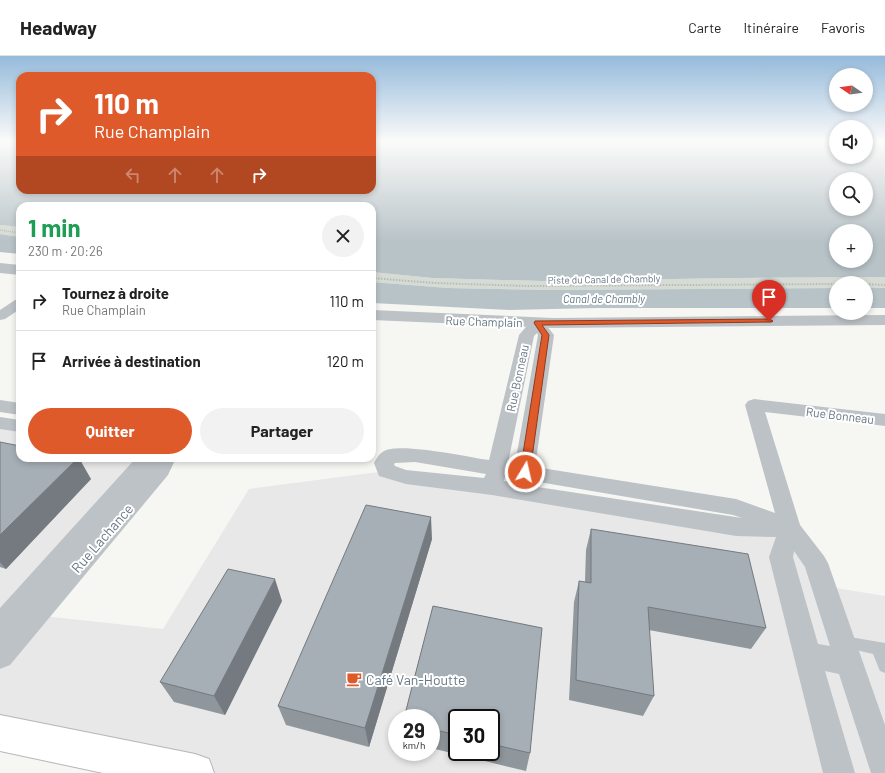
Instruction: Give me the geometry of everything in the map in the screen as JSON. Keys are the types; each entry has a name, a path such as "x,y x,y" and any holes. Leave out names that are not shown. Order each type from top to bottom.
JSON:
{"main road":[{"path":"0,733 110,765 195,773"}],"street":[{"path":"0,268 16,270"},
{"path":"0,306 16,296"},
{"path":"0,316 16,306"},
{"name":"Rue Champlain","path":"376,315 537,323 885,320"},
{"name":"Rue Bonneau","path":"523,482 546,335 537,323 527,335 495,478 633,500 736,527 790,528"},
{"name":"Rue Bonneau","path":"885,420 754,405 790,528 816,563 885,769"},
{"path":"0,406 16,408"},
{"path":"0,423 16,425"},
{"name":"Rue Lachance","path":"0,656 16,618 144,462"},
{"name":"Rue Lachance","path":"16,618 161,470 164,462"},
{"path":"790,528 781,557 839,773"},
{"path":"807,655 845,652"}],"lane":[{"path":"845,652 882,649 885,666"}],"path":[{"path":"0,230 16,232"},
{"name":"Piste du Canal de Chambly","path":"376,278 449,285 539,286 829,284"},
{"path":"873,284 885,285"}],"shaded area":[{"path":"0,225 16,227 16,236 0,234"},
{"path":"376,272 432,278 542,281 829,277 829,288 554,290 448,288 376,282"},
{"path":"873,277 885,277 885,288 873,288"},
{"path":"0,425 16,427 16,462 133,462 0,610"},
{"path":"386,471 790,528 823,586 885,596 885,773 202,773 0,733 0,656 34,615 163,629 249,489"}],"water":[{"path":"0,174 16,174 16,194 376,194 376,174 829,174 829,216 873,216 873,174 885,174 885,277 829,276 829,277 542,281 432,278 376,272 376,202 16,202 16,227 0,225"},
{"path":"0,234 16,236 16,254 0,252"},
{"name":"Canal de Chambly","path":"376,282 448,288 554,290 829,288 829,308 597,308 509,310 376,303"},
{"path":"873,288 885,288 885,308 873,308"}],"building":[{"path":"0,442 16,445 16,462 74,462 0,535"},
{"path":"366,505 431,517 365,728 278,706"},
{"path":"591,529 748,554 766,628 648,607 654,696 576,680 579,581 591,583"},
{"path":"228,569 275,579 214,696 160,682"},
{"path":"433,606 542,628 530,753 500,746 500,709 448,709 448,733 440,731 440,709 406,709"}],"place":[{"name":"Café Van-Houtte","path":"354,679"}],"route":[{"path":"525,472 546,335 537,323 769,321"}]}
